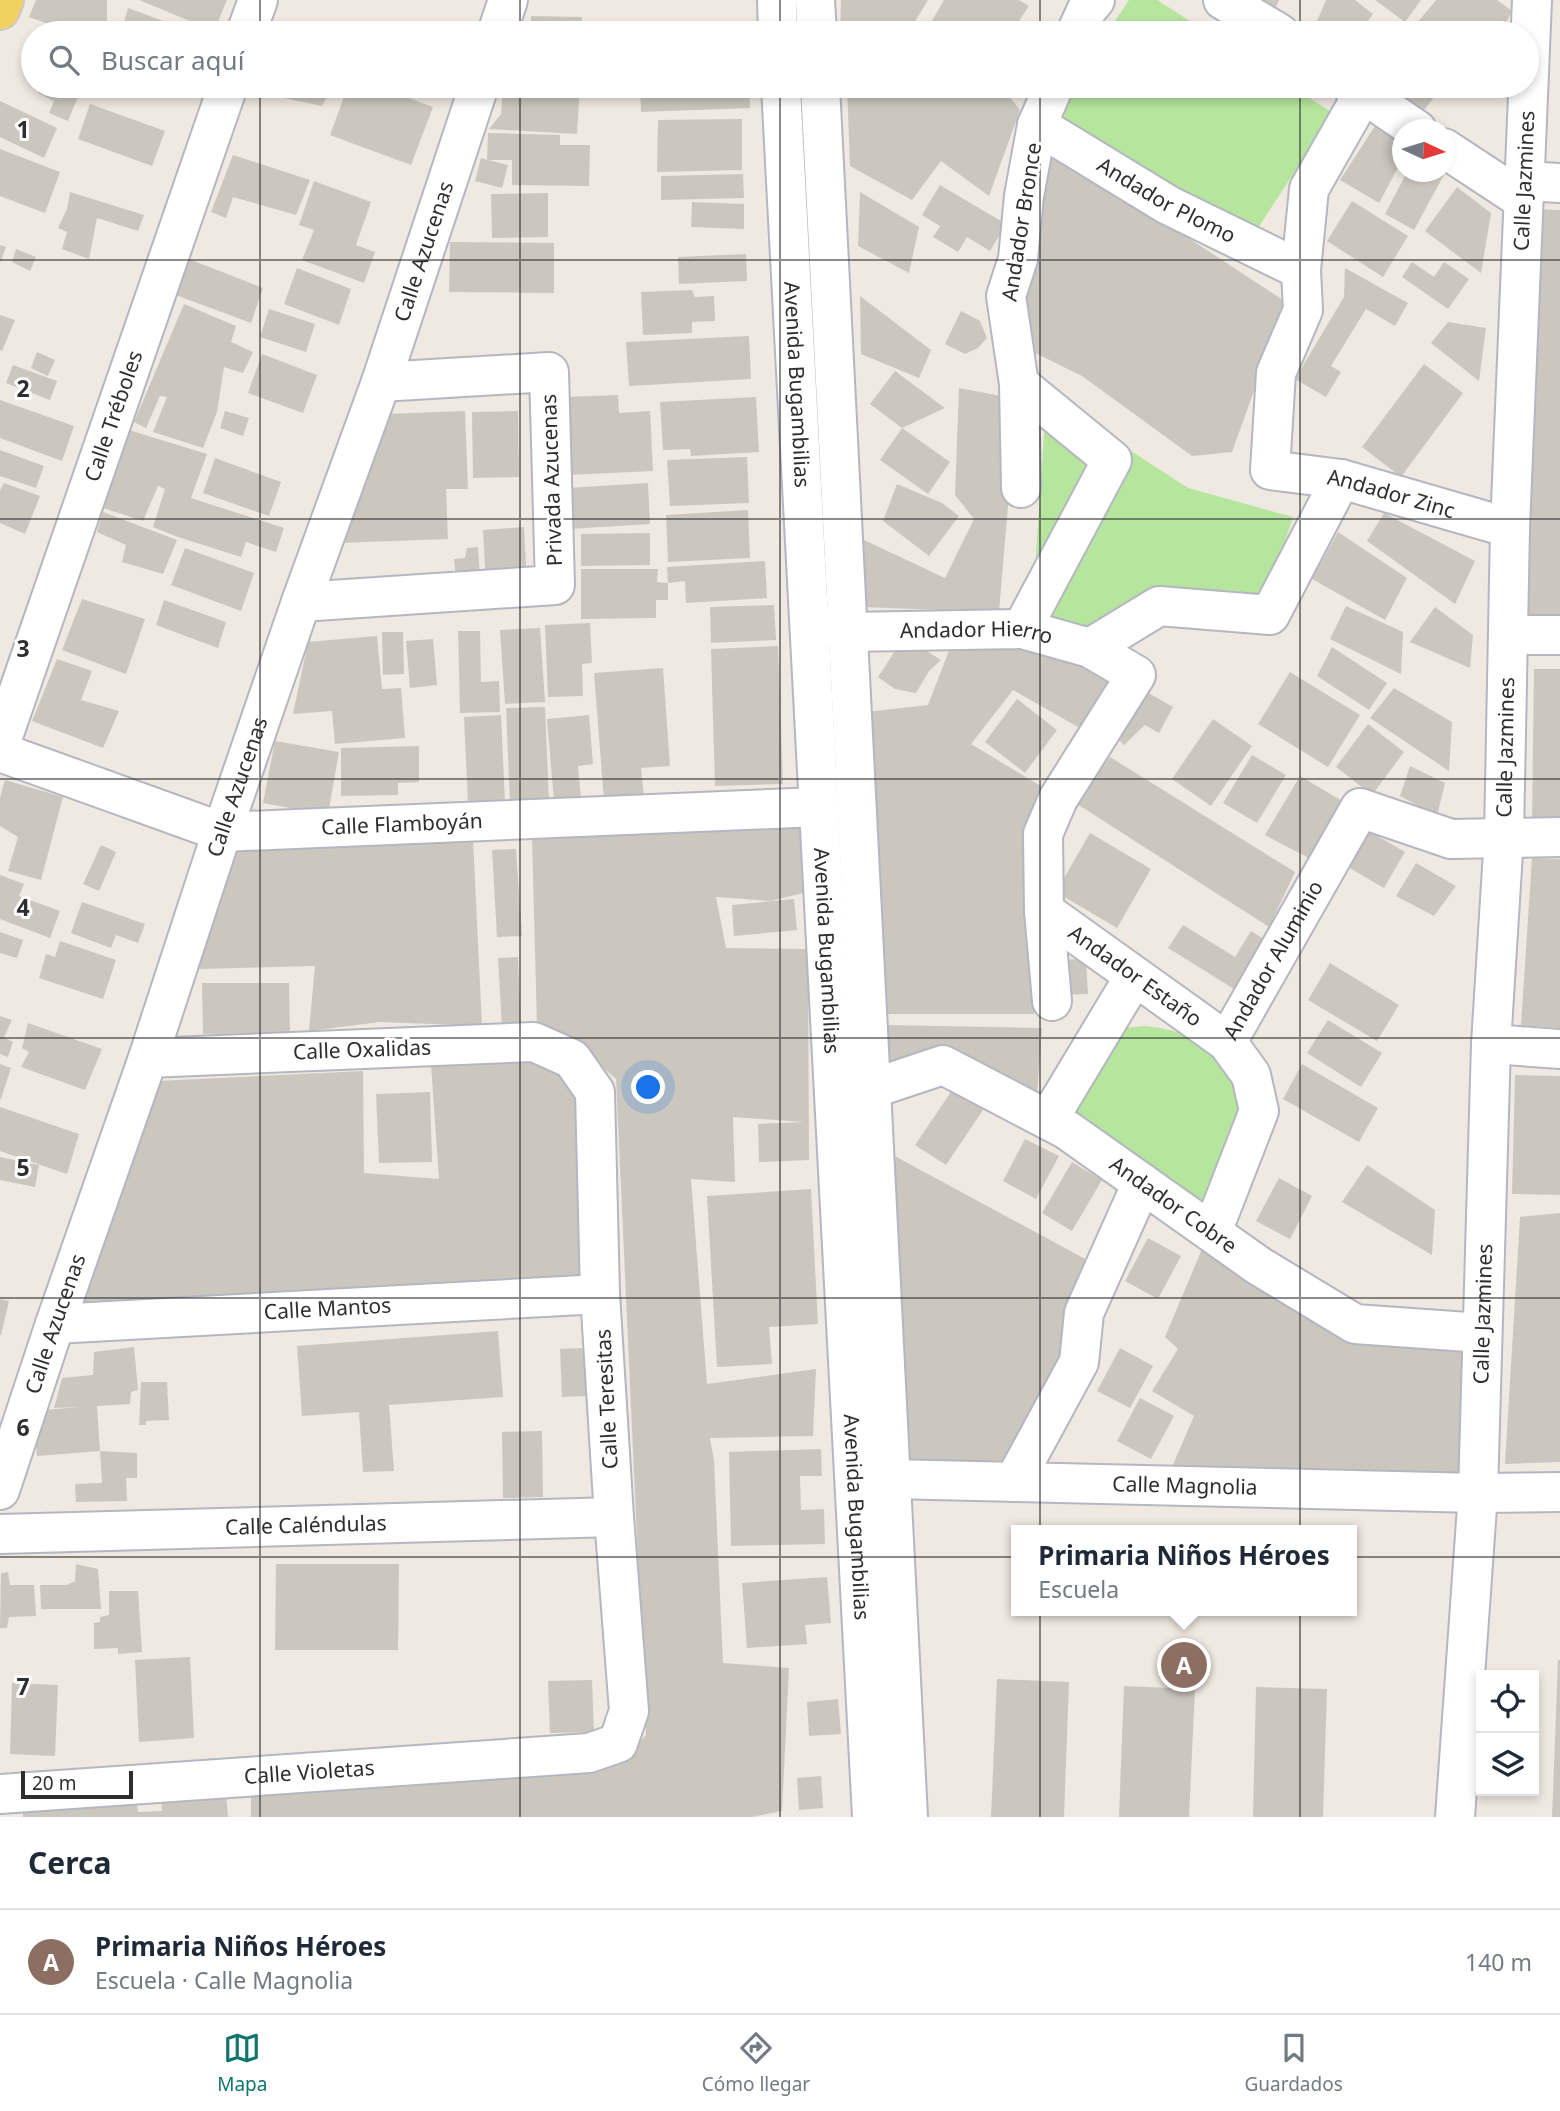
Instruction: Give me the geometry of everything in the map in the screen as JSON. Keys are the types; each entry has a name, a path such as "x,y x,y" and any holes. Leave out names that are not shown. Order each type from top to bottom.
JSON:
{"main road":[{"path":"0,10 4,0"}],"street":[{"path":"250,21 258,0"},
{"path":"501,21 508,0"},
{"path":"776,0 777,21"},
{"path":"816,0 817,21"},
{"path":"1223,0 1261,21"},
{"path":"1283,21 1288,0"},
{"name":"Calle Jazmines","path":"1532,0 1532,21"},
{"name":"Calle Tréboles","path":"0,744 224,98"},
{"name":"Calle Azucenas","path":"0,1490 54,1324 148,1058 301,602 381,382 475,98"},
{"name":"Avenida Bugambilias","path":"782,98 819,807 861,1254 891,1479 908,1817"},
{"name":"Avenida Bugambilias","path":"821,98 871,1089 861,1254 872,1817"},
{"name":"Andador Bronce","path":"1021,488 1019,384 1006,296 1017,259 1024,196 1037,125 1049,98"},
{"path":"1301,270 1309,190 1354,98"},
{"path":"1370,98 1401,119"},
{"name":"Calle Jazmines","path":"1455,1817 1478,1493 1491,1044 1504,836 1510,528 1536,188 1534,98"},
{"name":"Andador Plomo","path":"1037,125 1168,205 1301,270"},
{"path":"1455,153 1536,188"},
{"name":"Andador Zinc","path":"1301,270 1303,310 1276,373 1270,470 1342,479 1510,528"},
{"name":"Privada Azucenas","path":"301,602 555,585 549,372 381,382"},
{"path":"1019,384 1112,460 1022,629"},
{"path":"1090,648 1159,606 1270,615 1342,479"},
{"name":"Andador Hierro","path":"809,620 848,632 1022,629 1090,648 1136,675 1058,799 1043,834 1044,911"},
{"path":"1509,635 1560,635"},
{"name":"Calle Flamboyán","path":"0,752 222,832 819,807"},
{"name":"Andador Aluminio","path":"1212,1232 1259,1111 1251,1075 1227,1042 1360,808 1451,839 1504,836"},
{"path":"1504,836 1560,837"},
{"path":"1044,911 1052,1001"},
{"name":"Andador Estaño","path":"1044,911 1227,1042"},
{"path":"1048,1120 1134,977"},
{"name":"Calle Oxalidas","path":"148,1058 534,1042 572,1059"},
{"path":"1491,1044 1560,1049"},
{"name":"Calle Teresitas","path":"572,1059 595,1092 600,1294 629,1711 618,1743"},
{"name":"Andador Cobre","path":"871,1089 943,1065 1067,1130 1259,1265 1355,1324 1482,1333"},
{"path":"1014,1482 1079,1362 1084,1313 1142,1183"},
{"name":"Calle Mantos","path":"54,1324 600,1294"},
{"name":"Calle Magnolia","path":"891,1479 1478,1493 1560,1492"},
{"name":"Calle Caléndulas","path":"0,1534 614,1517"},
{"name":"Calle Violetas","path":"0,1794 589,1753 618,1743"}],"green space":[{"path":"1129,0 1157,0 1190,21 1115,21"},
{"path":"1065,98 1309,98 1333,113 1252,237 1054,114"},
{"path":"1045,418 1094,427 1188,488 1293,517 1284,544 1249,613 1061,637 1034,619"},
{"path":"1145,1026 1181,1033 1205,1047 1244,1099 1213,1195 1198,1204 1076,1119 1074,1105 1124,1028"}],"building":[{"path":"36,0 107,0 107,21 40,21 29,17"},
{"path":"139,0 227,0 218,21 190,21"},
{"path":"841,0 928,0 915,21 840,21"},
{"path":"944,0 1019,0 1029,6 1019,21 932,21"},
{"path":"1232,0 1279,0 1270,21"},
{"path":"1326,0 1355,0 1373,14 1368,21 1317,21"},
{"path":"1375,0 1421,0 1404,21"},
{"path":"1436,0 1497,0 1512,11 1507,21 1419,21"},
{"path":"128,8 163,21 124,21"},
{"path":"531,16 582,17 582,21 531,21"},
{"path":"48,98 77,98 68,121 49,113 54,101"},
{"path":"284,98 326,98 322,106"},
{"path":"344,98 409,98 433,107 411,165 330,135"},
{"path":"502,98 579,98 577,134 489,129 501,114"},
{"path":"640,98 750,98 750,108 641,112"},
{"path":"847,98 1010,98 1020,110 989,196 941,161 912,200 850,166"},
{"path":"1397,98 1433,98 1420,115"},
{"path":"0,101 57,128 44,158 0,137"},
{"path":"90,104 165,131 152,166 78,139"},
{"path":"742,119 742,170 657,172 658,120"},
{"path":"1375,126 1392,135 1392,179 1379,203 1340,180"},
{"path":"488,133 560,135 560,145 590,145 589,186 512,185 512,160 488,160 508,165 502,188 475,181 481,158 487,160"},
{"path":"1048,146 1286,302 1232,452 1192,456 1082,376 1019,345"},
{"path":"0,149 60,172 45,213 0,196"},
{"path":"233,155 310,180 296,215 233,197 226,218 211,212"},
{"path":"743,174 744,198 661,200 661,176"},
{"path":"314,181 371,202 356,245 375,252 364,283 302,260 314,230 299,225"},
{"path":"1402,182 1440,182 1414,230 1385,214"},
{"path":"940,185 1006,224 990,251 967,237 958,252 933,237 940,226 922,215"},
{"path":"1457,187 1491,213 1481,273 1425,231"},
{"path":"70,192 144,215 138,231 97,218 89,259 62,249 67,232 58,228 67,209"},
{"path":"860,192 919,227 909,273 858,246"},
{"path":"548,193 548,237 492,238 491,194"},
{"path":"1352,201 1408,236 1383,277 1327,241"},
{"path":"692,202 744,204 744,229 691,227"},
{"path":"1537,209 1560,210 1560,616 1520,614"},
{"path":"450,242 554,243 554,293 449,292"},
{"path":"0,245 6,247 0,263"},
{"path":"16,249 36,257 30,271 12,262"},
{"path":"746,254 747,281 679,284 678,257"},
{"path":"189,259 263,288 251,323 173,294"},
{"path":"1412,262 1434,277 1444,262 1469,279 1448,309 1402,277"},
{"path":"297,268 351,289 339,325 284,304"},
{"path":"1345,268 1408,303 1395,326 1366,309 1331,366 1341,372 1326,397 1295,379 1344,297"},
{"path":"692,290 695,297 714,296 715,321 692,322 692,333 643,335 641,292"},
{"path":"860,296 931,350 919,378 861,354"},
{"path":"184,304 236,326 231,342 253,352 243,373 224,367 217,412 203,448 153,432 167,397 160,396 146,428 134,422"},
{"path":"269,309 315,324 306,352 260,337"},
{"path":"961,311 980,321 987,338 978,348 965,354 945,344"},
{"path":"0,315 15,320 2,351 0,350"},
{"path":"1448,322 1486,328 1479,381 1431,343"},
{"path":"749,336 751,379 629,386 626,342"},
{"path":"37,352 55,360 48,376 31,368"},
{"path":"262,354 317,375 303,413 248,393"},
{"path":"1424,364 1463,393 1401,477 1362,447"},
{"path":"13,365 57,381 50,400 6,383"},
{"path":"895,371 945,408 902,428 870,404"},
{"path":"959,388 1017,399 999,612 861,607 862,539 945,578 974,519 955,495"},
{"path":"618,395 619,413 650,411 653,471 569,475 565,397"},
{"path":"756,397 759,452 691,456 690,449 663,450 660,402"},
{"path":"0,400 74,426 62,461 0,438"},
{"path":"225,411 249,418 243,436 220,428"},
{"path":"465,411 468,489 446,489 448,539 339,543 383,414"},
{"path":"518,411 519,477 473,478 472,412"},
{"path":"902,428 950,462 928,494 880,460"},
{"path":"129,430 207,454 191,498 284,528 276,552 246,542 241,557 153,527 165,489 158,486 143,521 100,507"},
{"path":"0,450 44,466 36,488 0,476"},
{"path":"747,457 749,503 670,506 667,460"},
{"path":"215,458 281,482 269,516 203,493"},
{"path":"4,483 40,496 25,534 0,523 0,490"},
{"path":"648,483 650,524 569,529 567,488"},
{"path":"897,484 942,503 959,516 929,556 883,521"},
{"path":"748,510 750,558 668,562 666,515"},
{"path":"103,512 177,540 163,574 122,562 126,545 97,532"},
{"path":"1384,513 1475,561 1455,604 1367,541"},
{"path":"524,527 527,583 486,585 483,530"},
{"path":"1338,532 1407,578 1385,620 1312,579"},
{"path":"650,533 650,565 581,566 581,534"},
{"path":"478,547 480,577 456,578 454,559 465,558 467,548"},
{"path":"185,548 254,573 241,611 171,585"},
{"path":"765,561 767,598 686,603 685,581 668,583 667,567"},
{"path":"581,569 658,569 657,582 668,583 668,600 656,600 656,618 581,619"},
{"path":"82,599 145,619 126,674 62,650"},
{"path":"164,600 226,622 218,648 156,625"},
{"path":"774,605 776,640 711,643 710,607"},
{"path":"1346,606 1403,632 1401,674 1330,639"},
{"path":"1435,607 1473,635 1470,668 1410,642"},
{"path":"590,623 592,663 582,664 583,696 548,697 545,625"},
{"path":"540,628 545,702 505,704 500,630"},
{"path":"458,631 480,631 481,682 499,681 500,712 460,713"},
{"path":"382,632 403,632 404,674 383,675"},
{"path":"377,636 382,689 401,688 405,738 335,744 332,711 293,714 308,642"},
{"path":"904,637 941,660 929,671 916,693 895,689 878,677"},
{"path":"433,639 437,685 410,688 406,641"},
{"path":"1016,640 1115,679 1085,731 1013,690 971,744 1049,791 1029,919 1034,1014 880,1014 884,956 866,712 928,705 950,648"},
{"path":"778,646 783,784 715,786 711,649"},
{"path":"1332,647 1387,683 1369,710 1317,676"},
{"path":"57,659 92,671 81,700 119,711 103,748 32,721"},
{"path":"663,668 670,766 641,768 644,797 604,801 594,673"},
{"path":"1534,669 1560,669 1560,821 1532,820"},
{"path":"1290,672 1360,715 1328,767 1258,724"},
{"path":"1138,687 1173,707 1159,733 1145,725 1124,745 1112,733"},
{"path":"1394,688 1452,722 1449,771 1370,718"},
{"path":"1017,699 1057,730 1025,773 985,742"},
{"path":"545,707 549,802 510,803 506,708"},
{"path":"501,715 505,802 468,803 464,717"},
{"path":"589,715 593,764 578,766 581,798 554,801 547,719"},
{"path":"1213,719 1252,746 1211,806 1172,779"},
{"path":"1368,724 1404,752 1372,795 1336,767"},
{"path":"275,741 339,752 328,815 263,803"},
{"path":"419,746 419,782 398,783 398,795 341,796 341,748"},
{"path":"1252,755 1286,775 1257,823 1223,803"},
{"path":"1110,757 1295,872 1269,927 1074,802"},
{"path":"1410,766 1445,783 1437,816 1400,796"},
{"path":"1300,776 1354,808 1320,864 1265,835"},
{"path":"5,780 63,797 41,880 8,871 18,837 0,826 0,798"},
{"path":"809,821 807,892 771,901 716,897 726,948 808,949 809,1160 759,1162 758,1124 804,1122 733,1117 735,1182 691,1179 707,1384 816,1369 813,1436 710,1438 714,1461 723,1663 789,1668 782,1811 752,1817 251,1817 251,1795 621,1761 646,1735 616,1079 575,1043 537,1026 532,838"},
{"path":"1362,827 1405,852 1384,888 1341,863"},
{"path":"1090,833 1151,869 1117,928 1056,892"},
{"path":"473,839 482,1026 380,1022 309,1031 315,966 199,969 236,843"},
{"path":"101,845 116,852 99,891 83,884"},
{"path":"516,849 522,936 497,937 492,850"},
{"path":"1532,858 1560,859 1560,1028 1521,1025"},
{"path":"1416,863 1456,886 1434,916 1396,896"},
{"path":"0,875 24,884 19,896 60,911 50,938 0,919"},
{"path":"794,899 797,930 734,936 732,905"},
{"path":"82,902 145,924 138,943 116,935 111,948 71,933"},
{"path":"1183,925 1235,957 1251,931 1264,939 1234,989 1168,948"},
{"path":"0,932 23,940 17,958 0,953"},
{"path":"60,941 116,960 103,999 39,978 46,954 55,957"},
{"path":"518,957 521,1027 502,1028 498,958"},
{"path":"1086,959 1088,994 1060,995 1059,960"},
{"path":"1330,963 1399,1005 1377,1041 1308,1000"},
{"path":"202,983 289,983 290,1033 203,1034"},
{"path":"0,1016 12,1020 4,1037 13,1042 8,1057 0,1054"},
{"path":"1328,1020 1382,1053 1361,1087 1307,1053"},
{"path":"28,1023 102,1049 85,1090 21,1067 29,1052 22,1048"},
{"path":"887,1025 1042,1028 1037,1096 884,1068"},
{"path":"526,1052 557,1067 580,1100 584,1279 72,1311 157,1081 363,1071 364,1173 439,1179 431,1065"},
{"path":"0,1064 11,1068 1,1099 0,1099"},
{"path":"1302,1064 1378,1108 1359,1142 1283,1099"},
{"path":"1515,1075 1560,1076 1560,1195 1512,1194"},
{"path":"953,1089 983,1110 946,1165 915,1145"},
{"path":"430,1092 432,1162 379,1163 376,1094"},
{"path":"0,1107 79,1134 67,1174 0,1151"},
{"path":"1025,1139 1059,1156 1036,1199 1003,1181"},
{"path":"891,1154 1089,1261 1065,1354 1002,1466 908,1459"},
{"path":"0,1157 39,1165 35,1187 0,1180"},
{"path":"1072,1162 1102,1180 1072,1231 1042,1213"},
{"path":"1367,1165 1435,1210 1432,1255 1342,1202"},
{"path":"1279,1178 1312,1196 1290,1239 1256,1221"},
{"path":"811,1189 818,1324 769,1327 772,1364 717,1367 707,1196"},
{"path":"1560,1213 1560,1462 1505,1464 1520,1217"},
{"path":"1148,1238 1181,1256 1158,1299 1125,1281"},
{"path":"1205,1242 1465,1348 1466,1477 1172,1467 1194,1416 1152,1391 1178,1349 1165,1337"},
{"path":"0,1299 9,1301 1,1335 0,1335"},
{"path":"498,1331 503,1397 389,1405 394,1471 363,1472 359,1412 302,1416 297,1346"},
{"path":"134,1347 138,1390 131,1392 130,1404 97,1406 100,1451 37,1456 34,1426 44,1425 44,1410 80,1407 54,1408 62,1378 93,1375 94,1352"},
{"path":"585,1348 586,1396 562,1397 560,1349"},
{"path":"1120,1348 1153,1366 1130,1408 1097,1391"},
{"path":"141,1382 167,1382 169,1420 146,1421 146,1425 139,1425"},
{"path":"1140,1398 1174,1416 1151,1459 1117,1441"},
{"path":"542,1431 543,1497 503,1498 502,1432"},
{"path":"821,1449 822,1476 800,1476 801,1510 824,1509 825,1544 731,1546 729,1452"},
{"path":"100,1451 137,1453 137,1478 126,1478 127,1501 76,1502 75,1484 102,1483"},
{"path":"76,1564 98,1569 101,1609 41,1609 40,1585 67,1585 75,1581"},
{"path":"276,1564 399,1564 398,1650 275,1650"},
{"path":"8,1572 10,1585 34,1585 36,1616 9,1617 7,1628 0,1628 1,1573"},
{"path":"827,1577 831,1623 805,1625 807,1644 747,1648 742,1583"},
{"path":"109,1591 138,1591 142,1652 118,1654 118,1648 94,1649 94,1623 100,1622 100,1617 109,1615"},
{"path":"190,1657 194,1738 139,1742 135,1660"},
{"path":"1558,1660 1560,1817 1552,1817"},
{"path":"997,1679 1069,1682 1064,1817 991,1817"},
{"path":"592,1680 594,1732 550,1733 548,1681"},
{"path":"12,1683 58,1685 55,1756 10,1754"},
{"path":"1124,1686 1195,1689 1189,1817 1119,1817"},
{"path":"1256,1687 1327,1689 1323,1817 1253,1817"},
{"path":"838,1699 841,1734 809,1736 807,1702"},
{"path":"821,1776 823,1808 799,1810 797,1778"},
{"path":"136,1794 138,1812 162,1811 161,1797 226,1794 228,1817 23,1817 22,1801"}],"place":[{"name":"Primaria Niños Héroes","path":"1184,1665"}]}
